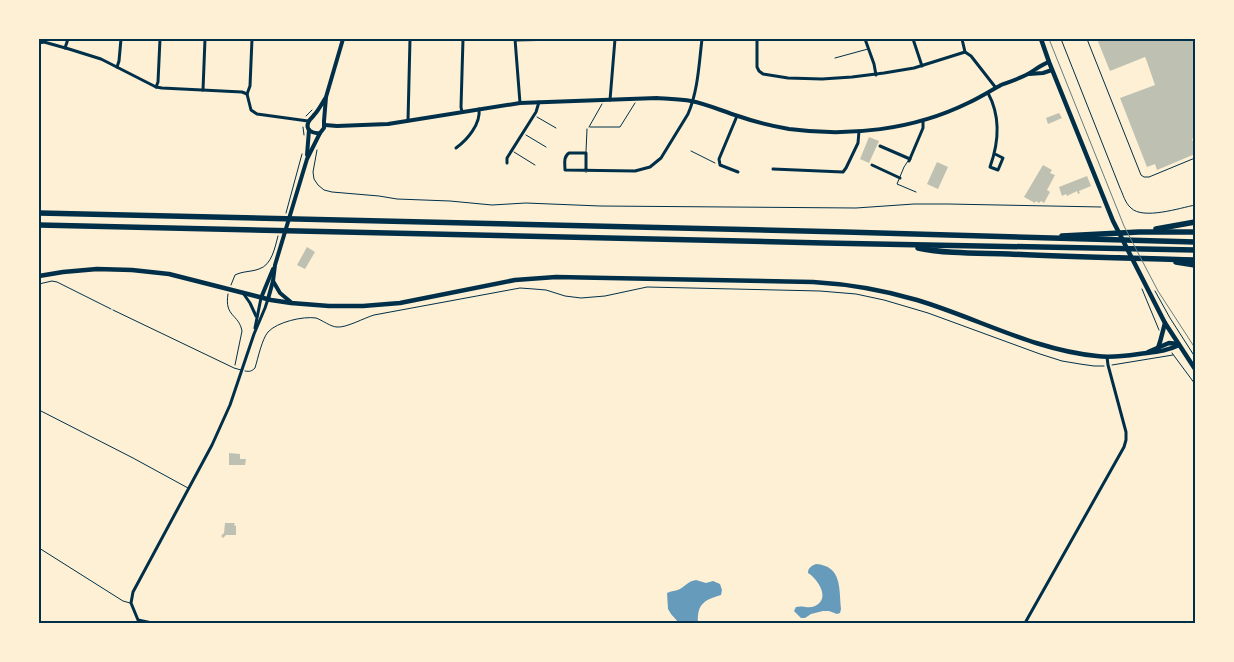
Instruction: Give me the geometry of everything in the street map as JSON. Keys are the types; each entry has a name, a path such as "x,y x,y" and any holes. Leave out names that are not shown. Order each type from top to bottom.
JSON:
{"highway":[{"path":"39,213 1195,242"},
{"path":"1136,232 1195,222"},
{"path":"39,226 904,245 1123,247 1195,250"},
{"path":"1041,237 1136,232 1195,232"},
{"path":"904,245 927,250 971,253 1195,260"},
{"path":"1159,259 1195,265"}],"main road":[{"path":"1041,39 1123,247 1165,323 1195,368"},
{"path":"39,276 97,269 132,270 169,274 261,298 329,306 400,303 515,280 556,277 831,283 886,291 1043,346 1070,353 1107,357 1168,350 1178,344"},
{"path":"1158,348 1165,323"},
{"path":"1142,354 1169,343 1178,344"}],"street":[{"path":"66,48 68,39"},
{"path":"117,67 120,61 121,39"},
{"path":"156,87 158,82 160,39"},
{"path":"202,90 205,39"},
{"path":"252,39 250,86 247,94 251,110 257,114 308,121 313,117 326,97"},
{"path":"304,159 323,130 326,97 343,39"},
{"path":"408,121 410,39"},
{"path":"462,112 463,39"},
{"path":"520,103 515,40 559,39"},
{"path":"608,100 615,39"},
{"path":"586,171 586,153 568,153 565,157 565,170 586,171 635,171 650,167 660,158 688,114 696,83 702,39"},
{"path":"757,39 757,67 759,71 763,74 788,78 822,79 876,75 922,66 965,52"},
{"path":"864,39 874,64 876,75"},
{"path":"913,39 922,66"},
{"path":"962,39 965,52 971,56 996,88"},
{"path":"39,43 44,42 101,59 156,87 242,92 247,94"},
{"path":"313,117 319,117 324,123 336,126 386,124 538,101 673,99 692,102 772,126 791,129 859,131 923,120 961,106 1027,75 1049,62"},
{"path":"1027,75 1052,70"},
{"path":"988,93 998,126 995,154 990,167 998,170 1004,158 995,154"},
{"path":"507,163 507,158 538,109 538,101"},
{"path":"456,148 465,141 478,120 480,115 479,109"},
{"path":"737,116 719,158 720,165 738,172"},
{"path":"880,146 909,160 924,128 923,120"},
{"path":"152,623 138,620 131,603 132,592 222,424 268,299 279,243 304,159 309,130 308,121"},
{"path":"309,130 314,134 320,133"},
{"path":"773,169 843,172 858,143 859,131"},
{"path":"872,165 900,178"},
{"path":"254,334 261,298 275,265"},
{"path":"272,281 280,293 292,303"},
{"path":"242,293 256,316"},
{"path":"1025,623 1124,447 1126,432 1107,357"}],"lane":[{"path":"1061,39 1120,188 1130,208 1136,212 1146,214 1195,204"},
{"path":"1087,39 1141,175 1148,177 1195,158"},
{"path":"835,58 868,49"},
{"path":"586,153 587,129"},
{"path":"909,160 897,184 916,192"},
{"path":"113,310 234,368 242,370"},
{"path":"39,410 188,488"},
{"path":"39,548 123,601 131,603"}],"path":[{"path":"589,127 620,127 638,99"},
{"path":"587,129 608,100"},
{"path":"534,115 556,128"},
{"path":"523,133 546,147"},
{"path":"318,144 313,172 314,179 324,190 397,199 492,204 526,203 600,206 856,208 948,204 1102,207"},
{"path":"512,151 535,165"},
{"path":"691,152 720,166"},
{"path":"290,207 304,159"},
{"path":"234,368 242,331 241,326 228,309 227,303 232,283 239,273 259,269 266,264 279,243"},
{"path":"39,284 52,281 57,282 113,310"},
{"path":"1152,286 1195,357"},
{"path":"242,370 253,371 268,332 288,321 299,318 314,318 337,328 367,317 520,288 581,298 605,296 647,287 820,291 856,294 928,313 1055,358 1080,364 1108,365 1173,355 1195,384"}],"water":[{"path":"816,564 831,569 838,579 840,613 823,611 801,618 794,611 796,607 813,607 820,603 822,599 819,584 808,573 810,567"},
{"path":"696,580 706,583 713,581 720,584 721,595 702,604 698,623 679,623 668,609 667,593 680,589 689,582"}],"building":[{"path":"1097,39 1193,39 1195,46 1195,137 1192,139 1195,154 1157,170 1155,164 1147,167 1120,98 1155,85 1146,59 1145,57 1110,71"},
{"path":"1059,113 1062,118 1048,124 1046,118"},
{"path":"869,137 879,141 869,163 860,159"},
{"path":"937,162 948,167 938,189 927,184"},
{"path":"1043,165 1052,170 1050,173 1055,175 1047,190 1050,192 1044,203 1036,201 1035,203 1024,197"},
{"path":"1087,176 1091,186 1079,191 1080,193 1078,194 1077,191 1067,196 1066,194 1062,196 1059,187"},
{"path":"307,247 315,252 305,269 297,265"},
{"path":"229,453 240,454 240,459 246,459 245,465 229,465"},
{"path":"225,523 235,523 236,535 226,535 223,538 221,536 224,533"}],"railway":[{"path":"1049,39 1124,226 1158,291 1195,348"}]}
